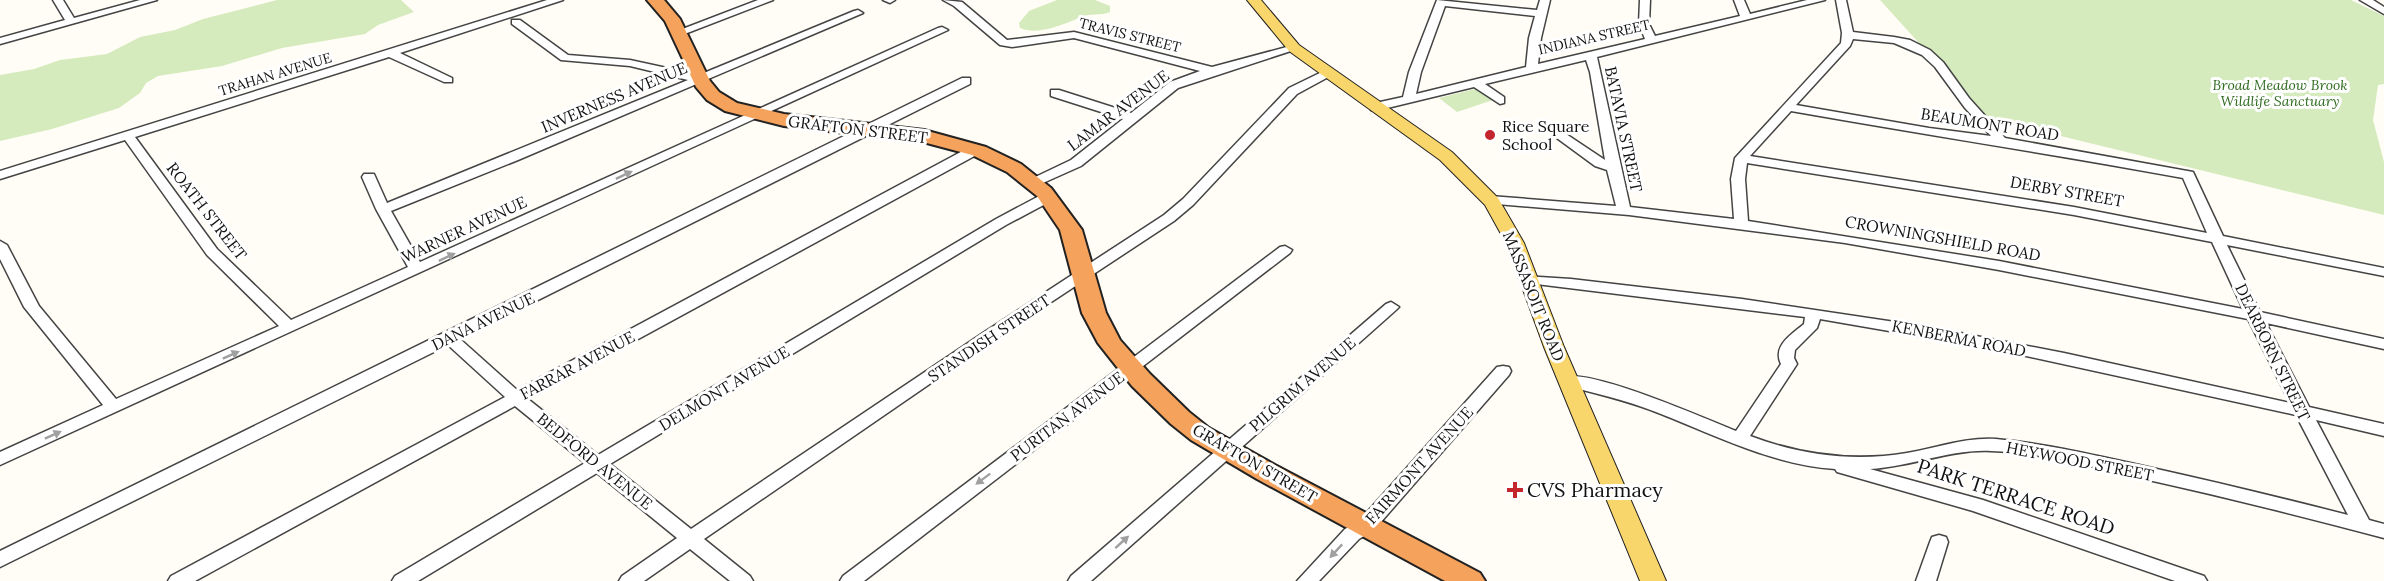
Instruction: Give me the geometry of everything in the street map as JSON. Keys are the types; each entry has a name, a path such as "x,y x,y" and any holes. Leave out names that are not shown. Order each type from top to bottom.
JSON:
{"highway":[{"name":"GRAFTON STREET","path":"655,0 668,13 700,79 721,102 756,115 784,120 924,136 975,150 1008,164 1041,190 1071,230 1089,301 1110,343 1180,418 1200,434 1226,449 1470,581"}],"main road":[{"name":"MASSASOIT ROAD","path":"1254,0 1294,48 1446,156 1491,200 1515,243 1569,381 1653,581"}],"street":[{"path":"58,0 71,22"},
{"path":"0,41 152,0"},
{"name":"TRAHAN AVENUE","path":"0,175 558,0"},
{"path":"678,33 768,0"},
{"name":"TRAVIS STREET","path":"948,0 958,4 1004,43 1012,44 1074,35 1212,71"},
{"path":"1532,68 1535,38 1545,0"},
{"path":"1645,0 1644,24 1651,39"},
{"path":"1739,0 1745,16"},
{"name":"INDIANA STREET","path":"1375,107 1745,16 1820,0"},
{"path":"1741,225 1738,179 1741,158 1846,44 1848,35 1841,0"},
{"path":"2365,0 2384,11"},
{"path":"1409,98 1415,72 1442,1 1542,14"},
{"name":"INVERNESS AVENUE","path":"383,209 513,158 858,13"},
{"path":"516,22 565,58 630,63 700,79"},
{"name":"WARNER AVENUE","path":"0,459 942,30"},
{"path":"1848,35 1900,41 1926,52 1937,62 1978,117 1997,134 1999,138 1997,140"},
{"name":"LAMAR AVENUE","path":"1041,190 1111,138 1169,88 1212,71 1294,48"},
{"path":"391,53 448,80"},
{"name":"BATAVIA STREET","path":"1590,54 1596,72 1613,166 1624,210"},
{"name":"STANDISH STREET","path":"629,581 989,336 1173,215 1293,91 1328,73"},
{"name":"DANA AVENUE","path":"0,560 966,81"},
{"path":"1475,82 1500,100"},
{"path":"1055,93 1132,118"},
{"name":"BEAUMONT ROAD","path":"1787,107 1929,132 1997,140 2188,175"},
{"path":"1556,134 1599,162 1613,166"},
{"name":"ROATH STREET","path":"128,136 212,252 290,328"},
{"name":"FARRAR AVENUE","path":"178,581 975,150"},
{"name":"DERBY STREET","path":"1741,158 1989,196 2384,272"},
{"name":"DEARBORN STREET","path":"2188,175 2216,238 2302,411 2363,526"},
{"path":"369,177 383,209 417,270"},
{"name":"DELMONT AVENUE","path":"402,581 1001,222 1041,190"},
{"name":"CROWNINGSHIELD ROAD","path":"1491,200 1624,210 1984,261 2384,344"},
{"path":"0,245 31,306 99,386 114,408"},
{"name":"PURITAN AVENUE","path":"850,581 1285,250"},
{"name":"KENBERMA ROAD","path":"1528,279 1679,294 1813,313 1968,339 2384,430"},
{"name":"PILGRIM AVENUE","path":"1078,581 1226,449 1391,307"},
{"path":"1740,438 1789,364 1786,358 1787,348 1812,325 1813,313"},
{"name":"BEDFORD AVENUE","path":"449,337 516,398 600,463 743,581"},
{"name":"FAIRMONT AVENUE","path":"1307,581 1353,533 1367,525 1503,371"},
{"name":"HEYWOOD STREET","path":"1569,381 1627,395 1740,438 1819,461 1852,463 1908,459 1962,446 1992,445 2038,451 2127,468 2384,531"},
{"name":"PARK TERRACE ROAD","path":"1819,461 1977,505 2197,581"},
{"path":"1926,581 1939,542"}],"green space":[{"path":"277,0 401,0 414,12 378,25 365,34 282,48 222,66 158,76 146,83 140,93 119,108 52,129 0,141 0,75 34,69 60,60 107,54 140,37 175,30 203,19"},
{"path":"1057,0 1095,0 1110,6 1110,12 1084,16 1043,30 1020,28 1019,23 1029,11"},
{"name":"Broad Meadow Brook Wildlife Sanctuary","path":"1880,0 2351,0 2384,16 2384,84 2378,85 2373,120 2384,162 2384,215 1987,118"},
{"path":"1475,89 1493,100 1457,112 1439,98"}],"place":[{"name":"Rice Square School","path":"1490,135"},
{"name":"CVS Pharmacy","path":"1515,490"}]}
